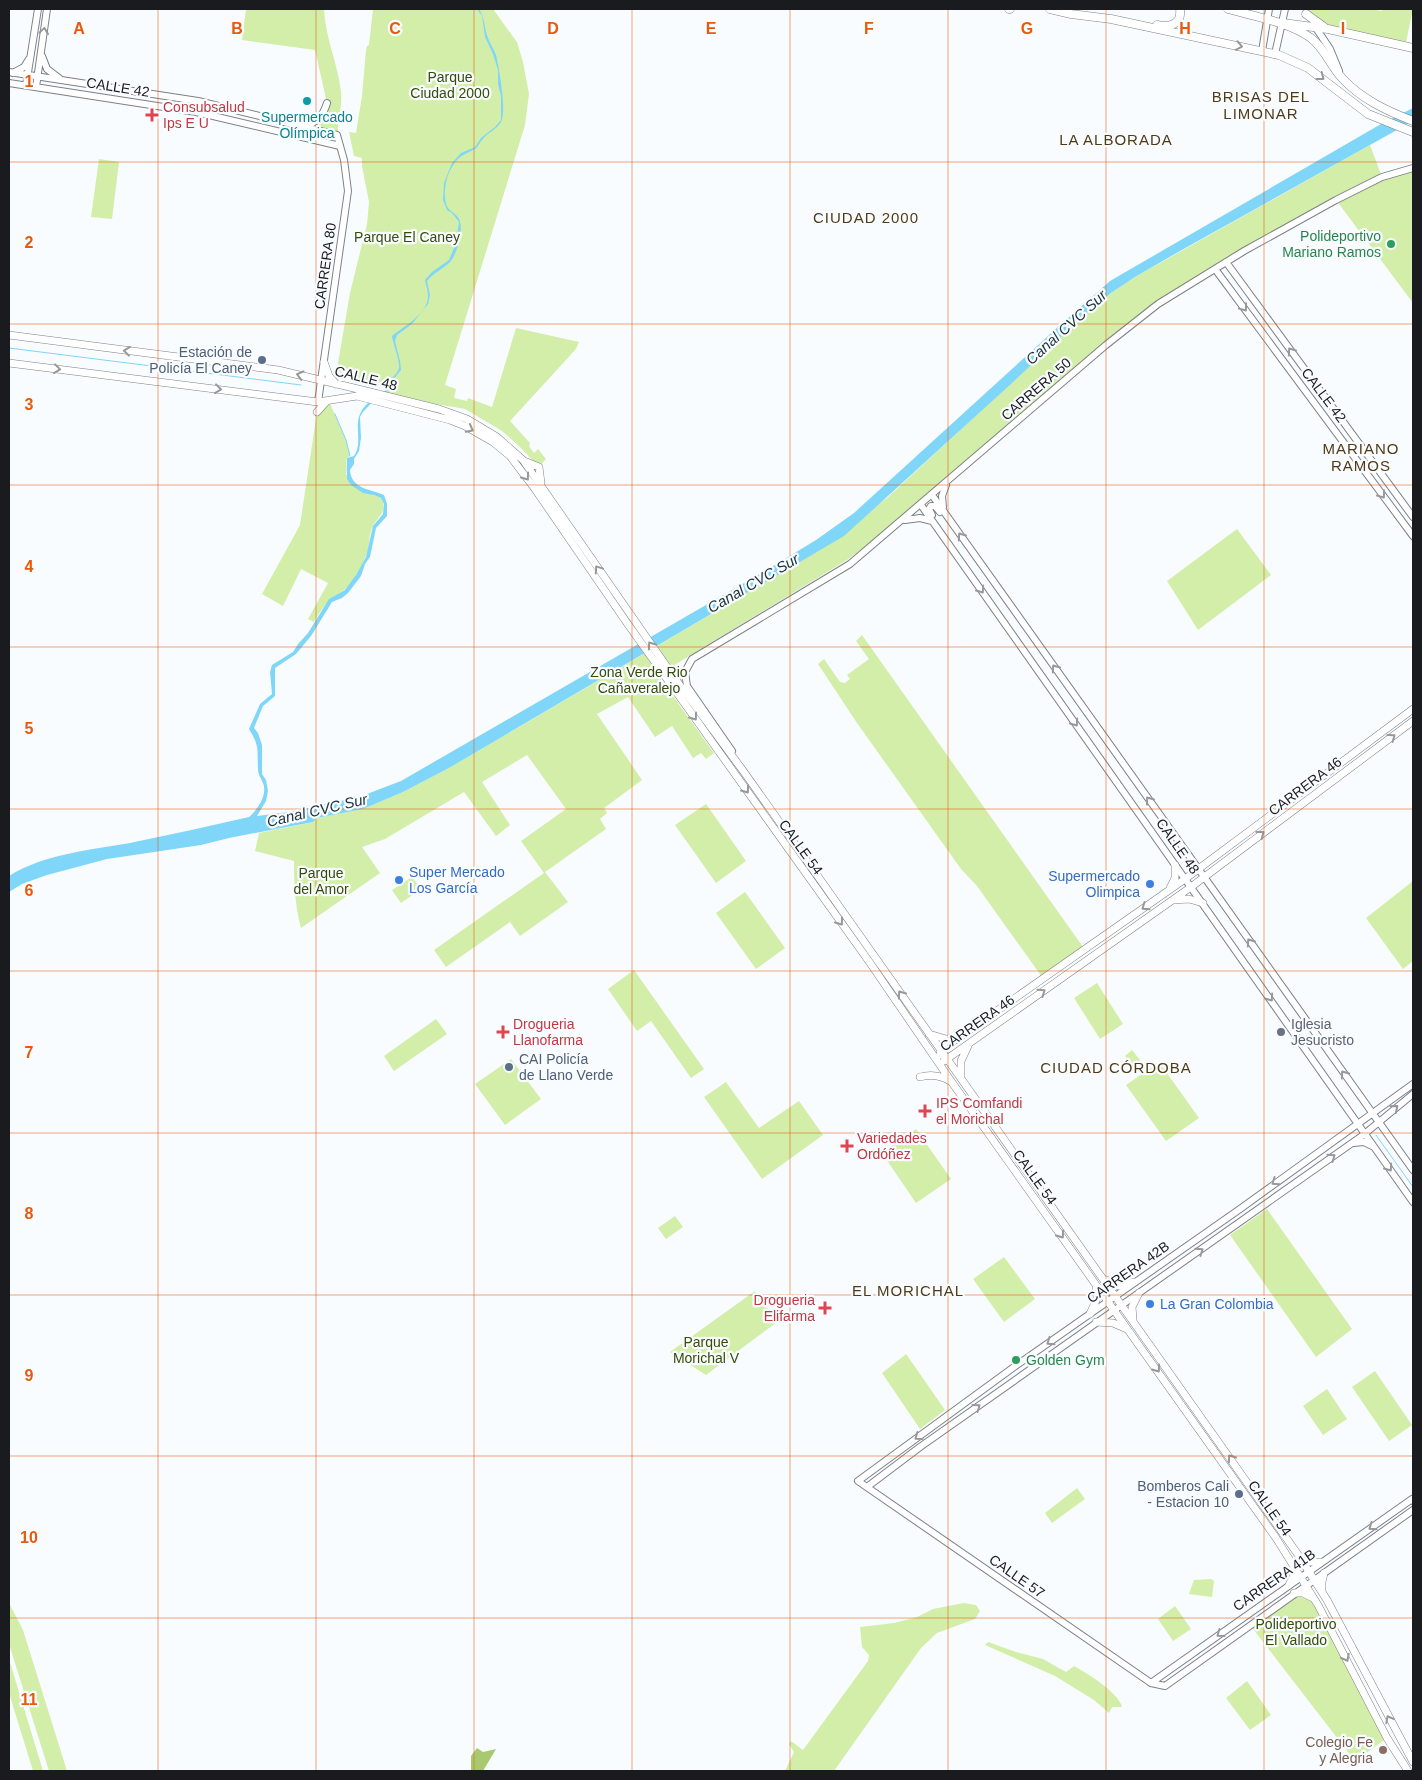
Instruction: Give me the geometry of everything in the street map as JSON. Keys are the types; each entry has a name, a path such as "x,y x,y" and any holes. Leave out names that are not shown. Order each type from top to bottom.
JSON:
{"main road":[{"path":"1050,9 1071,14 1138,21 1168,27 1178,21 1180,9"},
{"path":"1228,9 1282,23 1328,29 1413,48"},
{"path":"1304,11 1328,29"},
{"path":"1110,19 1275,54 1308,68 1361,109 1410,131"},
{"path":"1282,23 1304,34 1321,47 1341,77 1372,103 1413,121"},
{"name":"CALLE 48","path":"9,336 278,370 336,384 357,392 452,413 481,426 510,456 622,610"},
{"path":"324,362 329,376 336,384"},
{"name":"CALLE 48","path":"9,363 318,402 329,401 357,392"},
{"path":"316,412 323,404 329,401"},
{"name":"CALLE 48","path":"495,440 523,460 622,610"},
{"name":"CALLE 54","path":"622,610 868,960 951,1082 1091,1276 1292,1562 1316,1602 1387,1738 1408,1771"},
{"name":"CALLE 54","path":"672,682 744,772 1299,1556 1327,1600 1413,1762"},
{"name":"CARRERA 46","path":"939,1063 941,1050 1185,879 1413,709"},
{"name":"CARRERA 46","path":"939,1063 948,1059 1173,900 1413,721"},
{"path":"1168,890 1175,878 1175,865"},
{"path":"1173,900 1188,899 1203,903"},
{"path":"999,1011 1005,1019"},
{"path":"929,1034 946,1039 958,1038 963,1035"},
{"path":"961,1077 962,1061 969,1044"},
{"path":"920,1078 932,1075 951,1082"},
{"path":"1090,1314 1097,1298 1096,1286 1091,1276"},
{"path":"1103,1278 1116,1285 1134,1282"},
{"path":"1136,1326 1132,1307 1139,1293"},
{"path":"1096,1322 1113,1322 1128,1330"},
{"path":"1299,1556 1310,1562 1321,1562"},
{"path":"1289,1585 1294,1575 1292,1562"},
{"path":"1322,1592 1324,1573"},
{"path":"1294,1593 1303,1593 1316,1602 1321,1599 1327,1600"}],"street":[{"path":"26,86 38,9"},
{"path":"36,87 47,9"},
{"path":"1262,51 1269,9"},
{"path":"1275,54 1285,9"},
{"path":"1304,11 1330,49 1341,77"},
{"path":"41,47 43,62 47,68 58,78 66,81"},
{"path":"10,72 24,67 30,56"},
{"name":"CALLE 42","path":"10,72 198,101 337,135"},
{"name":"CALLE 42","path":"9,83 196,112 340,146"},
{"path":"302,127 311,125 319,120 327,103"},
{"name":"CARRERA 80","path":"318,402 348,191 347,175 337,135"},
{"name":"CARRERA 50","path":"687,686 685,672 692,659 850,564 1106,345 1158,304 1215,268 1336,200 1382,177 1413,168"},
{"name":"CALLE 42","path":"1226,262 1413,517"},
{"name":"CALLE 42","path":"1215,268 1413,536"},
{"path":"944,511 942,496 948,482"},
{"name":"CALLE 48","path":"932,495 1413,1170"},
{"name":"CALLE 48","path":"921,505 1413,1202"},
{"path":"899,523 912,518 926,519 935,525 938,524 929,511 931,506 935,506 944,518 950,520"},
{"name":"CALLE 54","path":"687,686 726,741 744,772"},
{"name":"CARRERA 42B","path":"858,1481 1413,1084"},
{"name":"CARRERA 42B","path":"867,1486 1096,1322 1154,1284 1352,1143 1413,1094"},
{"path":"1345,1134 1350,1122 1347,1109"},
{"path":"1352,1143 1364,1142 1376,1148"},
{"path":"1148,1272 1156,1275 1157,1279 1154,1284"},
{"name":"CALLE 57","path":"858,1481 1151,1683 1165,1686"},
{"name":"CARRERA 41B","path":"1151,1683 1308,1571 1413,1500"},
{"name":"CARRERA 41B","path":"1165,1686 1413,1510"}],"green space":[{"path":"246,9 324,9 341,92 338,126 340,146 290,134 292,125 311,125 327,103 315,50 242,40"},
{"name":"Parque Ciudad 2000","path":"373,9 493,9 517,42 529,94 525,125 445,385 456,389 454,398 467,401 468,398 492,407 516,328 579,342 576,349 510,421 530,443 529,446 534,453 538,449 546,459 539,467 502,431 465,409 385,392 386,384 343,375 337,369 350,293 367,224 369,202 362,158 354,156 349,132 356,133"},
{"path":"1303,9 1370,9 1382,11 1383,9 1413,9 1405,47 1311,21"},
{"name":"Zona Verde Rio Cañaveralejo","path":"1370,145 1382,177 1413,168 1413,303 1336,200 1244,251 1227,258 1156,302 1095,350 847,560 676,664 660,678 714,753 706,759 701,753 693,758 672,726 655,737 628,697 597,714 642,780 604,808 607,813 600,819 606,829 545,872 568,902 520,936 510,922 446,967 434,950 544,873 521,841 566,809 527,755 482,782 510,825 496,836 464,792 385,839 362,847 380,873 301,928 295,894 294,861 255,851 259,833 313,822 317,818 363,809 403,792 449,768 783,572 887,498 1081,318 1111,293 1135,277"},
{"path":"99,159 119,162 112,219 91,217"},
{"path":"329,401 346,440 350,456 346,460 346,474 358,489 381,498 384,507 372,528 367,555 354,579 350,585 329,601 314,622 308,619 328,583 301,569 283,606 262,594 300,525 317,412"},
{"path":"1237,529 1271,575 1198,630 1167,581"},
{"path":"862,635 1083,947 1042,977 977,886 961,869 857,723 818,664 824,659 840,682 845,683 850,679 847,675 869,659 856,641"},
{"path":"706,804 746,861 716,883 675,825"},
{"path":"412,877 421,889 401,903 392,890"},
{"path":"1413,881 1413,961 1403,969 1366,918"},
{"path":"745,892 785,948 756,969 716,913"},
{"path":"634,970 704,1069 691,1078 651,1021 637,1031 608,989"},
{"path":"1097,983 1123,1024 1100,1039 1074,998"},
{"path":"436,1019 447,1034 394,1071 384,1056"},
{"path":"1132,1050 1144,1065 1136,1071 1125,1056"},
{"path":"511,1059 541,1099 505,1125 475,1084"},
{"path":"1159,1062 1199,1118 1166,1141 1126,1085"},
{"path":"726,1082 759,1128 799,1101 823,1135 762,1179 704,1097"},
{"path":"916,1129 951,1179 916,1203 882,1153"},
{"path":"1267,1209 1352,1329 1316,1357 1230,1235"},
{"path":"675,1216 683,1227 666,1239 658,1228"},
{"path":"1004,1257 1035,1299 1004,1322 973,1279"},
{"name":"Parque Morichal V","path":"755,1291 777,1322 706,1375 670,1352"},
{"path":"906,1354 945,1410 920,1429 882,1373"},
{"path":"1375,1371 1412,1425 1389,1441 1352,1387"},
{"path":"1327,1389 1347,1419 1323,1435 1303,1406"},
{"path":"1077,1488 1085,1499 1052,1523 1045,1513"},
{"path":"1211,1579 1214,1581 1212,1597 1189,1594 1194,1580"},
{"name":"Polideportivo El Vallado","path":"1294,1593 1311,1597 1387,1738 1355,1761 1250,1625"},
{"path":"9,1603 23,1630 67,1771 49,1771 9,1644"},
{"path":"964,1603 976,1605 980,1611 975,1619 937,1633 921,1648 834,1771 785,1771 794,1752 789,1744 791,1741 803,1750 868,1661 869,1655 862,1647 860,1627 894,1623 917,1617 933,1609"},
{"path":"1175,1606 1191,1629 1173,1641 1158,1619"},
{"path":"988,1642 1043,1659 1066,1672 1074,1666 1109,1690 1122,1707 1112,1707 1109,1713 1094,1700 1055,1676 985,1645"},
{"path":"9,1659 43,1771 33,1771 9,1693"},
{"path":"1247,1681 1271,1715 1250,1730 1226,1698"},
{"path":"477,1748 483,1752 496,1749 483,1771 471,1771 471,1756"}],"water":[{"path":"477,9 481,12 488,38 496,55 502,89 503,117 497,127 476,148 459,158 447,178 445,189 446,205 460,222 460,237 450,262 427,281 430,295 428,304 420,314 427,302 428,296 425,280 432,272 449,260 456,243 459,222 447,210 443,200 444,183 452,163 461,153 475,147 481,138 501,120 498,70 485,37 482,16"},
{"name":"Canal CVC Sur","path":"1413,108 1413,121 1180,251 1111,293 1081,318 844,536 449,768 403,792 363,809 317,818 313,822 201,845 107,859 47,875 22,884 9,892 9,876 37,863 68,854 130,843 249,817 261,802 264,788 258,771 256,744 249,729 260,704 272,694 270,672 272,665 293,652 308,633 329,599 345,590 366,557 373,526 383,514 384,504 381,498 363,493 351,485 347,479 347,458 354,456 357,451 358,419 360,414 371,400 386,390 398,371 398,361 392,336 420,314 412,324 397,335 395,341 401,370 392,381 388,391 377,397 360,417 361,438 359,451 350,470 351,476 358,485 384,495 387,504 387,516 376,528 370,557 365,564 361,576 348,593 332,602 311,636 296,654 275,668 275,696 263,706 254,728 262,745 262,774 266,780 268,791 266,801 257,816 289,812 359,797 401,781 816,540 854,513 1110,281 1381,124"}],"waterway":[{"path":"9,348 301,385"},
{"path":"335,414 346,440 350,456"},
{"path":"1376,1135 1413,1187"}],"place":[{"name":"Supermercado Olímpica","path":"307,101"},
{"name":"Consubsalud Ips E U","path":"152,115"},
{"name":"Polideportivo Mariano Ramos","path":"1391,244"},
{"name":"Estación de Policía El Caney","path":"262,360"},
{"name":"Super Mercado Los García","path":"399,880"},
{"name":"Supermercado Olimpica","path":"1150,884"},
{"name":"Drogueria Llanofarma","path":"503,1032"},
{"name":"Iglesia Jesucristo","path":"1281,1032"},
{"name":"CAI Policía de Llano Verde","path":"509,1067"},
{"name":"IPS Comfandi el Morichal","path":"925,1111"},
{"name":"Variedades Ordóñez","path":"847,1146"},
{"name":"La Gran Colombia","path":"1150,1304"},
{"name":"Drogueria Elifarma","path":"825,1308"},
{"name":"Golden Gym","path":"1016,1360"},
{"name":"Bomberos Cali - Estacion 10","path":"1239,1494"},
{"name":"Colegio Fe y Alegria","path":"1383,1750"}],"district":[{"name":"BRISAS DEL LIMONAR","path":"1261,104"},
{"name":"LA ALBORADA","path":"1116,139"},
{"name":"CIUDAD 2000","path":"866,217"},
{"name":"MARIANO RAMOS","path":"1361,456"},
{"name":"CIUDAD CÓRDOBA","path":"1116,1067"},
{"name":"EL MORICHAL","path":"908,1290"}],"park label":[{"name":"Parque El Caney","path":"407,237"},
{"name":"Parque del Amor","path":"321,882"}]}
